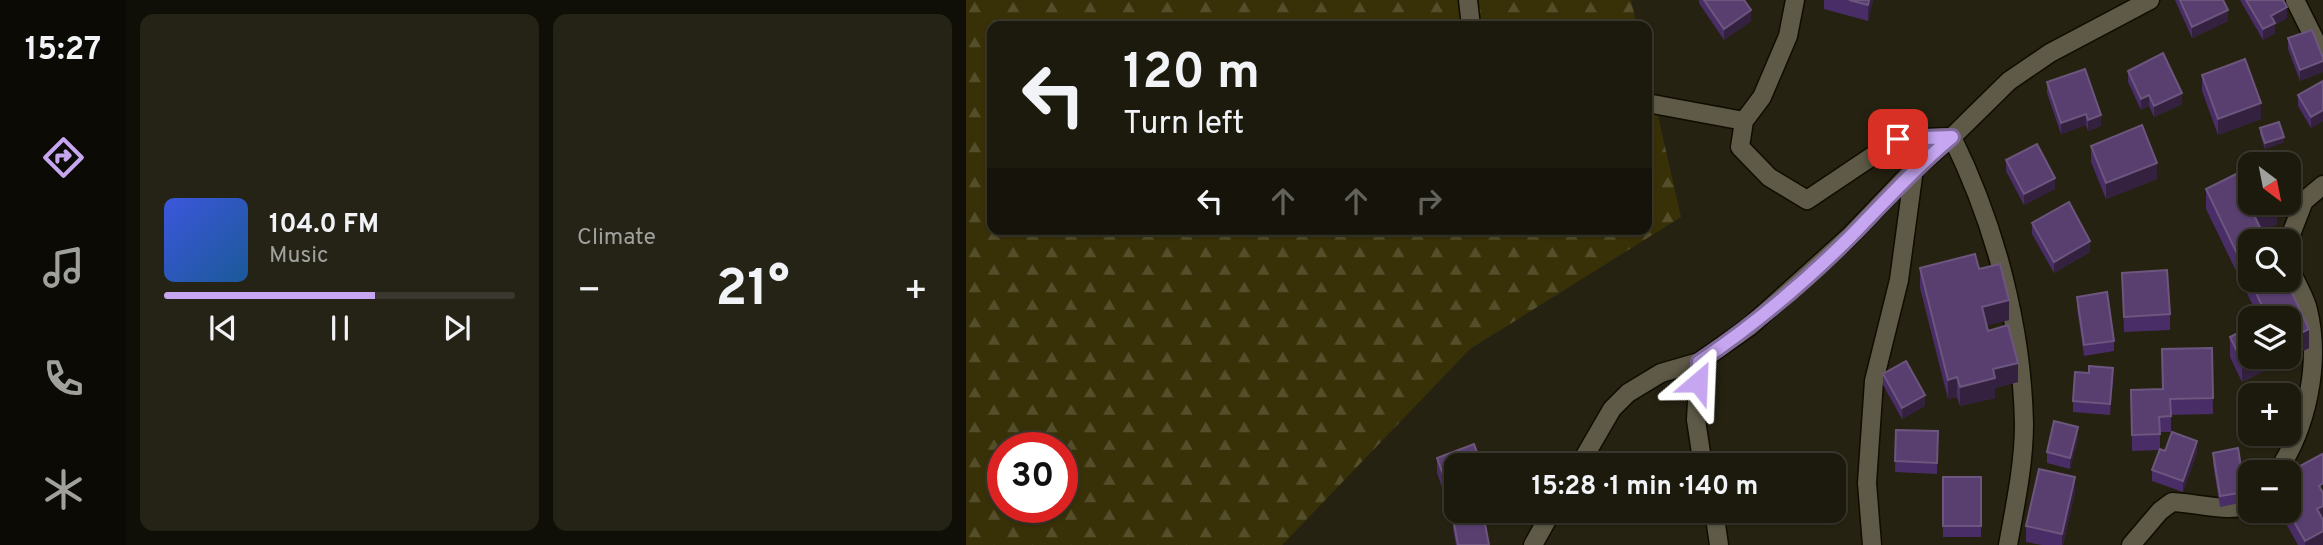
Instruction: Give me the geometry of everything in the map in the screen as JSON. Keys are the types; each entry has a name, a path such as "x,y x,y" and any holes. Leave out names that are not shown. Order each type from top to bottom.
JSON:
{"street":[{"path":"1468,0 1470,21"},
{"path":"1795,0 1788,36 1762,97 1744,121 1740,146 1769,177 1807,200 1898,139 1952,137"},
{"path":"1587,453 1612,409 1628,393 1661,373 1699,362 1749,327 1850,236 1914,169 1952,137 2009,81 2050,53 2151,0"},
{"path":"2295,0 2323,56"},
{"path":"1652,104 1744,121"},
{"path":"1952,137 1988,221 2020,356 2024,426 2008,545"},
{"path":"1872,545 1867,483 1874,381 1899,280 1914,169"},
{"path":"2293,229 2304,201 2323,185"},
{"path":"2285,460 2304,418 2313,353 2308,308 2300,292"},
{"path":"1699,362 1696,420 1701,453"},
{"path":"2131,545 2160,511 2172,502 2238,508"},
{"path":"1532,545 1545,523"},
{"path":"1715,523 1718,545"}],"green space":[{"path":"966,0 1631,0 1636,21 987,21 987,235 1652,235 1652,90 1681,217 1470,349 1282,545 966,545"}],"building":[{"path":"1704,0 1744,0 1751,10 1724,29"},
{"path":"1849,0 1869,0 1868,5"},
{"path":"2180,0 2223,0 2228,10 2192,27"},
{"path":"2246,0 2283,0 2287,7 2271,16 2275,23 2263,29"},
{"path":"2312,30 2323,61 2300,70 2288,38"},
{"path":"2163,53 2182,93 2154,106 2149,95 2141,99 2128,71"},
{"path":"2245,59 2261,103 2218,119 2202,75"},
{"path":"2085,69 2101,115 2088,120 2086,114 2061,123 2047,82"},
{"path":"2323,81 2323,110 2311,117 2298,95"},
{"path":"2279,122 2284,137 2265,143 2260,128"},
{"path":"2142,125 2157,163 2106,183 2091,146"},
{"path":"2037,144 2055,178 2024,194 2006,160"},
{"path":"2238,173 2238,215 2254,215 2261,229 2238,229 2238,256 2206,189"},
{"path":"2069,202 2090,241 2054,262 2032,223"},
{"path":"1975,254 1979,269 2000,264 2009,300 1982,307 1988,331 2008,325 2018,363 1993,369 1995,378 1960,387 1957,377 1948,380 1920,268"},
{"path":"2167,270 2170,314 2124,317 2122,273"},
{"path":"2107,292 2114,341 2084,345 2077,297"},
{"path":"2256,292 2292,292 2298,306 2262,306"},
{"path":"2301,312 2309,329 2301,333"},
{"path":"2238,333 2238,354 2230,337"},
{"path":"2212,348 2213,398 2170,399 2171,416 2159,417 2160,434 2132,435 2131,390 2163,389 2162,349"},
{"path":"1906,361 1925,395 1902,408 1883,374"},
{"path":"2089,366 2113,368 2110,404 2073,401 2075,372 2089,373"},
{"path":"2054,421 2078,427 2070,458 2047,452"},
{"path":"1896,430 1938,431 1937,463 1895,461"},
{"path":"2172,432 2197,441 2183,481 2152,470 2160,449 2165,451"},
{"path":"1474,444 1477,453 1450,453"},
{"path":"2238,448 2238,493 2220,496 2213,453"},
{"path":"2322,454 2323,456 2323,483 2319,486 2323,493 2323,506 2317,509 2323,520 2323,531 2305,541 2295,523 2301,523 2301,465"},
{"path":"1444,455 1444,477 1437,458"},
{"path":"2039,469 2075,477 2062,534 2026,526"},
{"path":"1943,477 1981,477 1981,526 1943,526"},
{"path":"1454,523 1485,523 1489,545 1458,545"}],"route":[{"path":"1698,382 1699,362 1749,327 1850,236 1914,169 1952,137 1898,139"}]}
